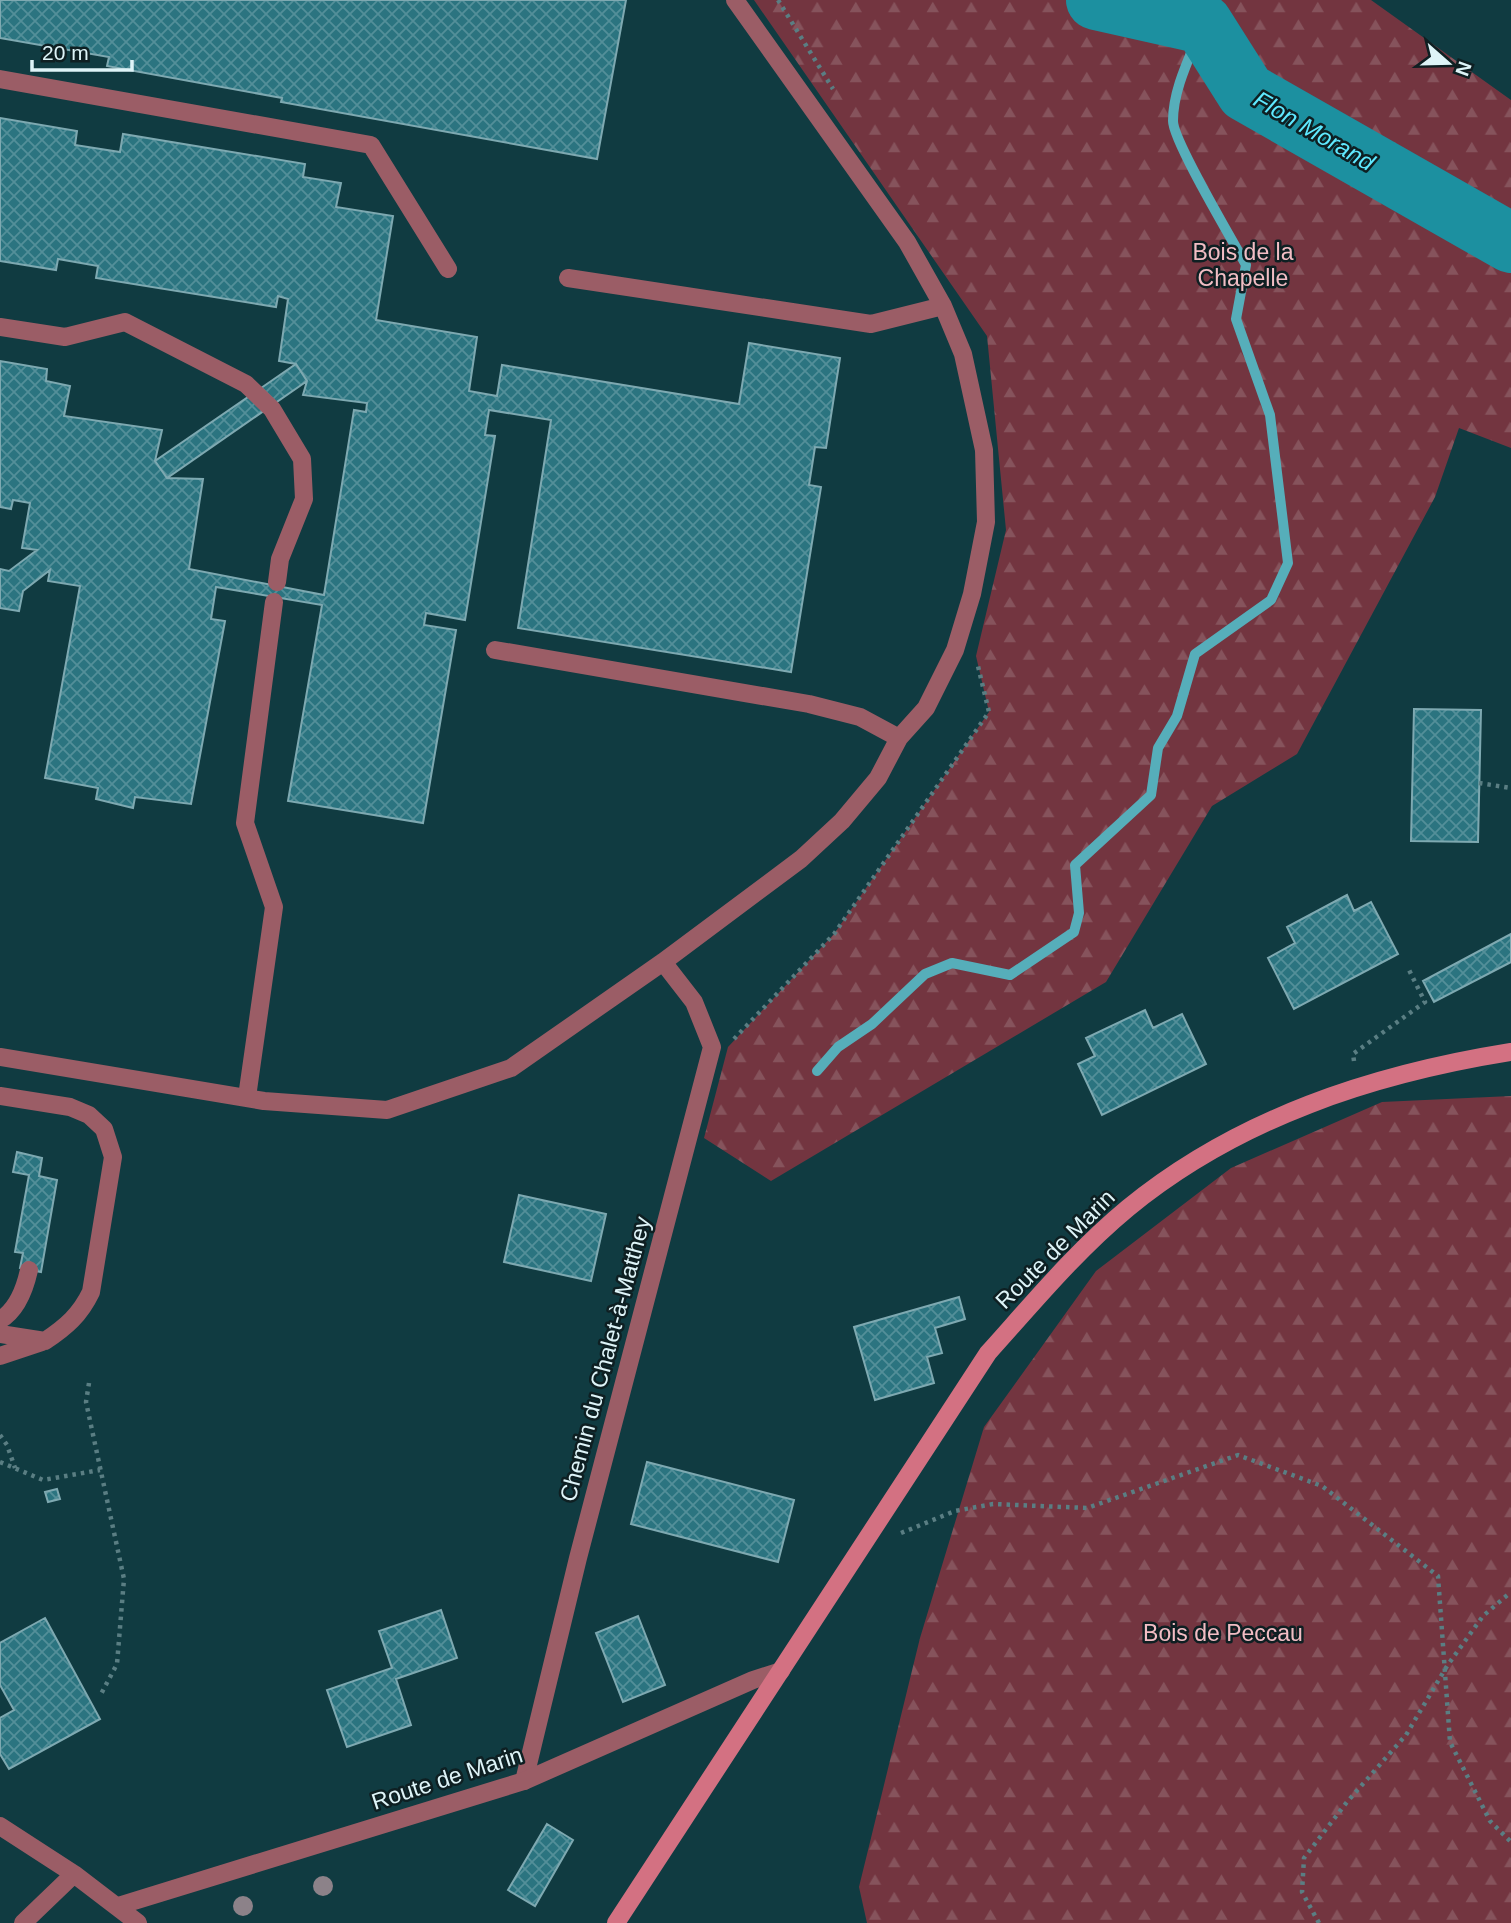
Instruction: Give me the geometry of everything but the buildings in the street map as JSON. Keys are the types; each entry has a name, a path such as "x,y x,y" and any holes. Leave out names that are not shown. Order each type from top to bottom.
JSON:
{"main road":[{"name":"Route de Marin","path":"615,1923 988,1353 1062,1269 1137,1202 1185,1166 1286,1112 1374,1081 1436,1064 1511,1052"}],"street":[{"path":"0,1057 247,1097 387,1110 511,1069 663,962 801,859 842,821 878,778 899,738 926,708 955,650 972,594 986,522 984,450 963,354 943,306 906,242 735,0"},
{"path":"0,79 371,145 448,269"},
{"path":"568,278 871,324 943,306"},
{"path":"0,327 65,337 125,322 247,384 272,410 302,459 304,499 280,559 277,582"},
{"path":"247,1097 274,907 245,823 274,602"},
{"path":"495,650 809,704 860,717 899,738"},
{"name":"Chemin du Chalet-à-Matthey","path":"524,1781 578,1558 712,1047 694,1002 663,962"},
{"path":"0,1096 70,1107 89,1115 104,1129 112,1147 92,1292 69,1325 45,1341 0,1356"},
{"path":"0,1320 9,1315 25,1287 29,1269"},
{"path":"0,1334 45,1341"},
{"name":"Route de Marin","path":"118,1906 524,1781 753,1680 781,1671"},
{"path":"0,1826 74,1874 138,1923"},
{"path":"23,1923 74,1874"}],"path":[{"path":"778,0 836,93"},
{"path":"727,1047 834,934 989,712 976,656"},
{"path":"1479,783 1511,788"},
{"path":"1354,1062 1353,1054 1425,1002 1409,970"},
{"path":"89,1382 86,1402 124,1578 117,1664 100,1696"},
{"path":"0,1436 7,1445 15,1468"},
{"path":"858,1550 955,1511 993,1504 1087,1508 1238,1455 1322,1486 1438,1576 1447,1666 1450,1742 1490,1821 1511,1842"},
{"path":"0,1462 43,1480 100,1469"},
{"path":"1320,1923 1303,1892 1304,1858 1347,1802 1406,1735 1447,1666 1483,1616 1511,1592"}],"green space":[{"name":"Bois de la Chapelle","path":"754,0 1371,0 1511,100 1511,448 1459,428 1435,497 1297,754 1212,806 1106,982 771,1181 704,1138 728,1047 834,934 989,712 976,656 1006,530 987,336"},
{"name":"Bois de Peccau","path":"1511,1096 1511,1923 867,1923 859,1887 920,1638 984,1427 1096,1271 1231,1168 1382,1102"}],"waterway":[{"name":"Flon Morand","path":"1096,0 1203,24 1246,92 1511,243"},
{"path":"817,1071 838,1047 872,1024 925,974 952,963 1010,975 1074,932 1079,913 1075,865 1151,795 1158,748 1177,716 1195,654 1271,600 1288,563 1270,415 1236,319 1246,265 1193,169 1173,121 1179,84 1203,24"}]}
